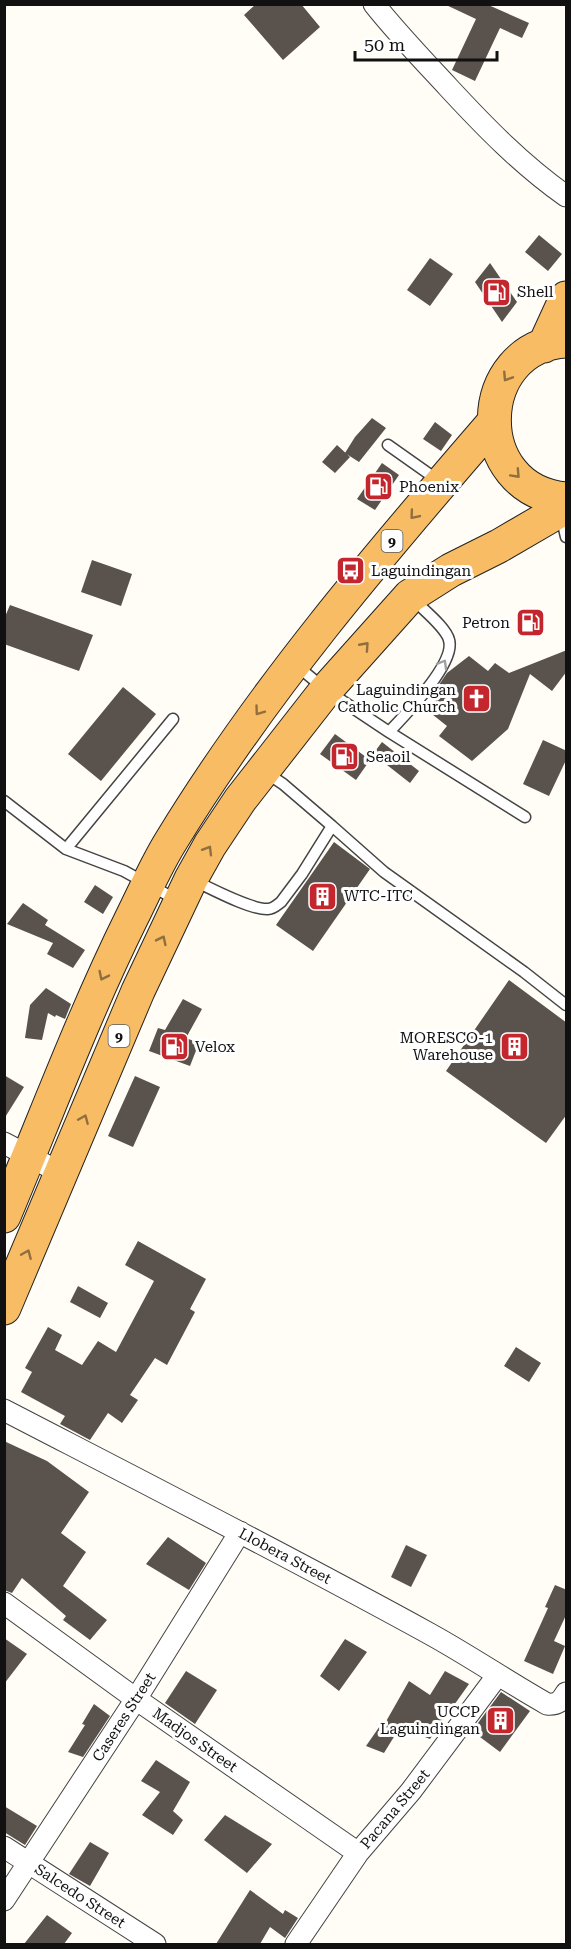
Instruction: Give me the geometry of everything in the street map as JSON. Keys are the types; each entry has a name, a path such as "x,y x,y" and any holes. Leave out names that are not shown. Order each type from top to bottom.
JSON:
{"highway":[{"name":"9","path":"4,1308 138,991 185,890 210,845 262,770 326,690 410,596 451,570 565,513 555,498 536,491 519,479 505,462 496,443 493,423 495,402 502,383 514,367 528,355 555,344 567,298"},
{"name":"9","path":"4,1216 17,1149 171,842 294,663 368,570 493,423"}],"street":[{"path":"374,4 394,30 494,136 527,166 567,196"},
{"path":"17,1149 61,1173"},
{"name":"Llobera Street","path":"4,1410 240,1532 434,1636 497,1676 548,1704 555,1704 564,1697"},
{"name":"Caseres Street","path":"4,1900 136,1699 240,1532"},
{"name":"Madjos Street","path":"4,1603 136,1699 358,1853"},
{"name":"Pacana Street","path":"296,1944 358,1853 411,1791 497,1676"},
{"name":"Salcedo Street","path":"4,1847 155,1944"}],"lane":[{"path":"388,444 441,483"},
{"path":"390,732 429,686 445,662 450,649 449,639 444,631 410,596"},
{"path":"294,663 326,690 525,817"},
{"path":"66,849 173,719"},
{"path":"262,770 283,784 384,872 567,1005"},
{"path":"4,801 66,849 124,872 148,886 185,890 267,909 281,902 302,874 332,826"}],"building":[{"path":"256,4 301,4 320,27 283,60 244,15"},
{"path":"444,4 486,4 529,23 522,38 500,28 475,81 452,70 476,19"},
{"path":"539,235 562,254 548,271 525,252"},
{"path":"430,258 453,274 430,306 407,290"},
{"name":"Shell","path":"490,263 517,302 502,322 475,282"},
{"path":"372,418 386,428 359,462 345,453 355,437"},
{"path":"435,422 452,435 441,451 423,439"},
{"path":"337,445 350,457 335,473 322,462"},
{"name":"Phoenix","path":"382,463 399,475 375,510 357,499"},
{"path":"92,560 132,574 121,606 81,592"},
{"path":"10,605 93,635 79,671 4,644 4,619"},
{"name":"Laguindingan Catholic Church","path":"567,650 567,671 552,691 530,674 508,729 472,761 439,736 447,726 428,711 436,689 447,673 469,656 488,671 495,663 509,673"},
{"path":"123,687 156,714 101,781 68,754"},
{"name":"Seaoil","path":"335,734 370,760 356,780 320,754"},
{"path":"543,740 567,751 567,758 549,796 523,784"},
{"path":"382,742 419,771 410,783 373,754"},
{"name":"WTC-ITC","path":"334,842 370,869 313,951 276,925"},
{"path":"95,885 113,897 103,914 84,902"},
{"path":"23,903 48,920 45,925 85,950 73,968 47,954 53,943 7,924"},
{"name":"MORESCO-1 Warehouse","path":"509,980 567,1023 567,1114 546,1143 446,1071"},
{"path":"46,988 71,1004 65,1019 48,1013 42,1040 25,1038 30,1005"},
{"path":"183,999 202,1009 186,1038 199,1043 190,1066 149,1051 158,1028 165,1030"},
{"path":"4,1075 24,1087 4,1119"},
{"path":"135,1076 160,1087 133,1147 108,1136"},
{"path":"138,1241 206,1279 190,1309 195,1312 167,1365 155,1358 130,1395 138,1400 122,1423 108,1413 90,1440 60,1424 65,1416 21,1392 32,1372 25,1368 48,1327 62,1335 55,1350 82,1365 98,1341 116,1352 154,1281 125,1265"},
{"path":"78,1286 108,1303 100,1318 70,1302"},
{"path":"516,1347 541,1363 529,1382 504,1366"},
{"path":"4,1441 47,1461 89,1492 61,1533 86,1552 63,1586 107,1620 90,1640 63,1620 66,1616 22,1578 12,1593 4,1590"},
{"path":"168,1537 206,1563 189,1590 146,1564"},
{"path":"406,1545 427,1555 411,1587 391,1577"},
{"path":"555,1585 567,1590 567,1613 554,1641 565,1646 553,1674 524,1661 548,1608 545,1607"},
{"path":"4,1638 27,1654 4,1684"},
{"path":"345,1639 367,1652 339,1691 320,1676"},
{"path":"186,1671 217,1690 195,1724 165,1703"},
{"path":"445,1671 469,1684 430,1739 400,1727 384,1753 366,1746 382,1723 384,1725 409,1681 430,1695"},
{"name":"UCCP Laguindingan","path":"501,1692 530,1711 500,1752 472,1731"},
{"path":"94,1704 110,1716 83,1757 68,1752 85,1725 82,1724"},
{"path":"156,1760 190,1782 173,1811 183,1820 173,1835 142,1815 160,1792 141,1781"},
{"path":"4,1806 37,1826 25,1845 4,1832"},
{"path":"225,1815 272,1844 247,1873 204,1840"},
{"path":"90,1842 109,1853 90,1886 69,1874"},
{"path":"250,1890 283,1914 285,1910 298,1918 285,1938 270,1927 260,1944 216,1944"},
{"path":"47,1915 72,1933 64,1944 24,1944"}],"place":[{"name":"Shell","path":"496,292"},
{"name":"Phoenix","path":"378,487"},
{"name":"Laguindingan","path":"350,571"},
{"name":"Petron","path":"531,623"},
{"name":"Laguindingan Catholic Church","path":"477,699"},
{"name":"Seaoil","path":"345,757"},
{"name":"WTC-ITC","path":"323,896"},
{"name":"Velox","path":"174,1047"},
{"name":"MORESCO-1 Warehouse","path":"514,1047"},
{"name":"UCCP Laguindingan","path":"501,1721"}]}
